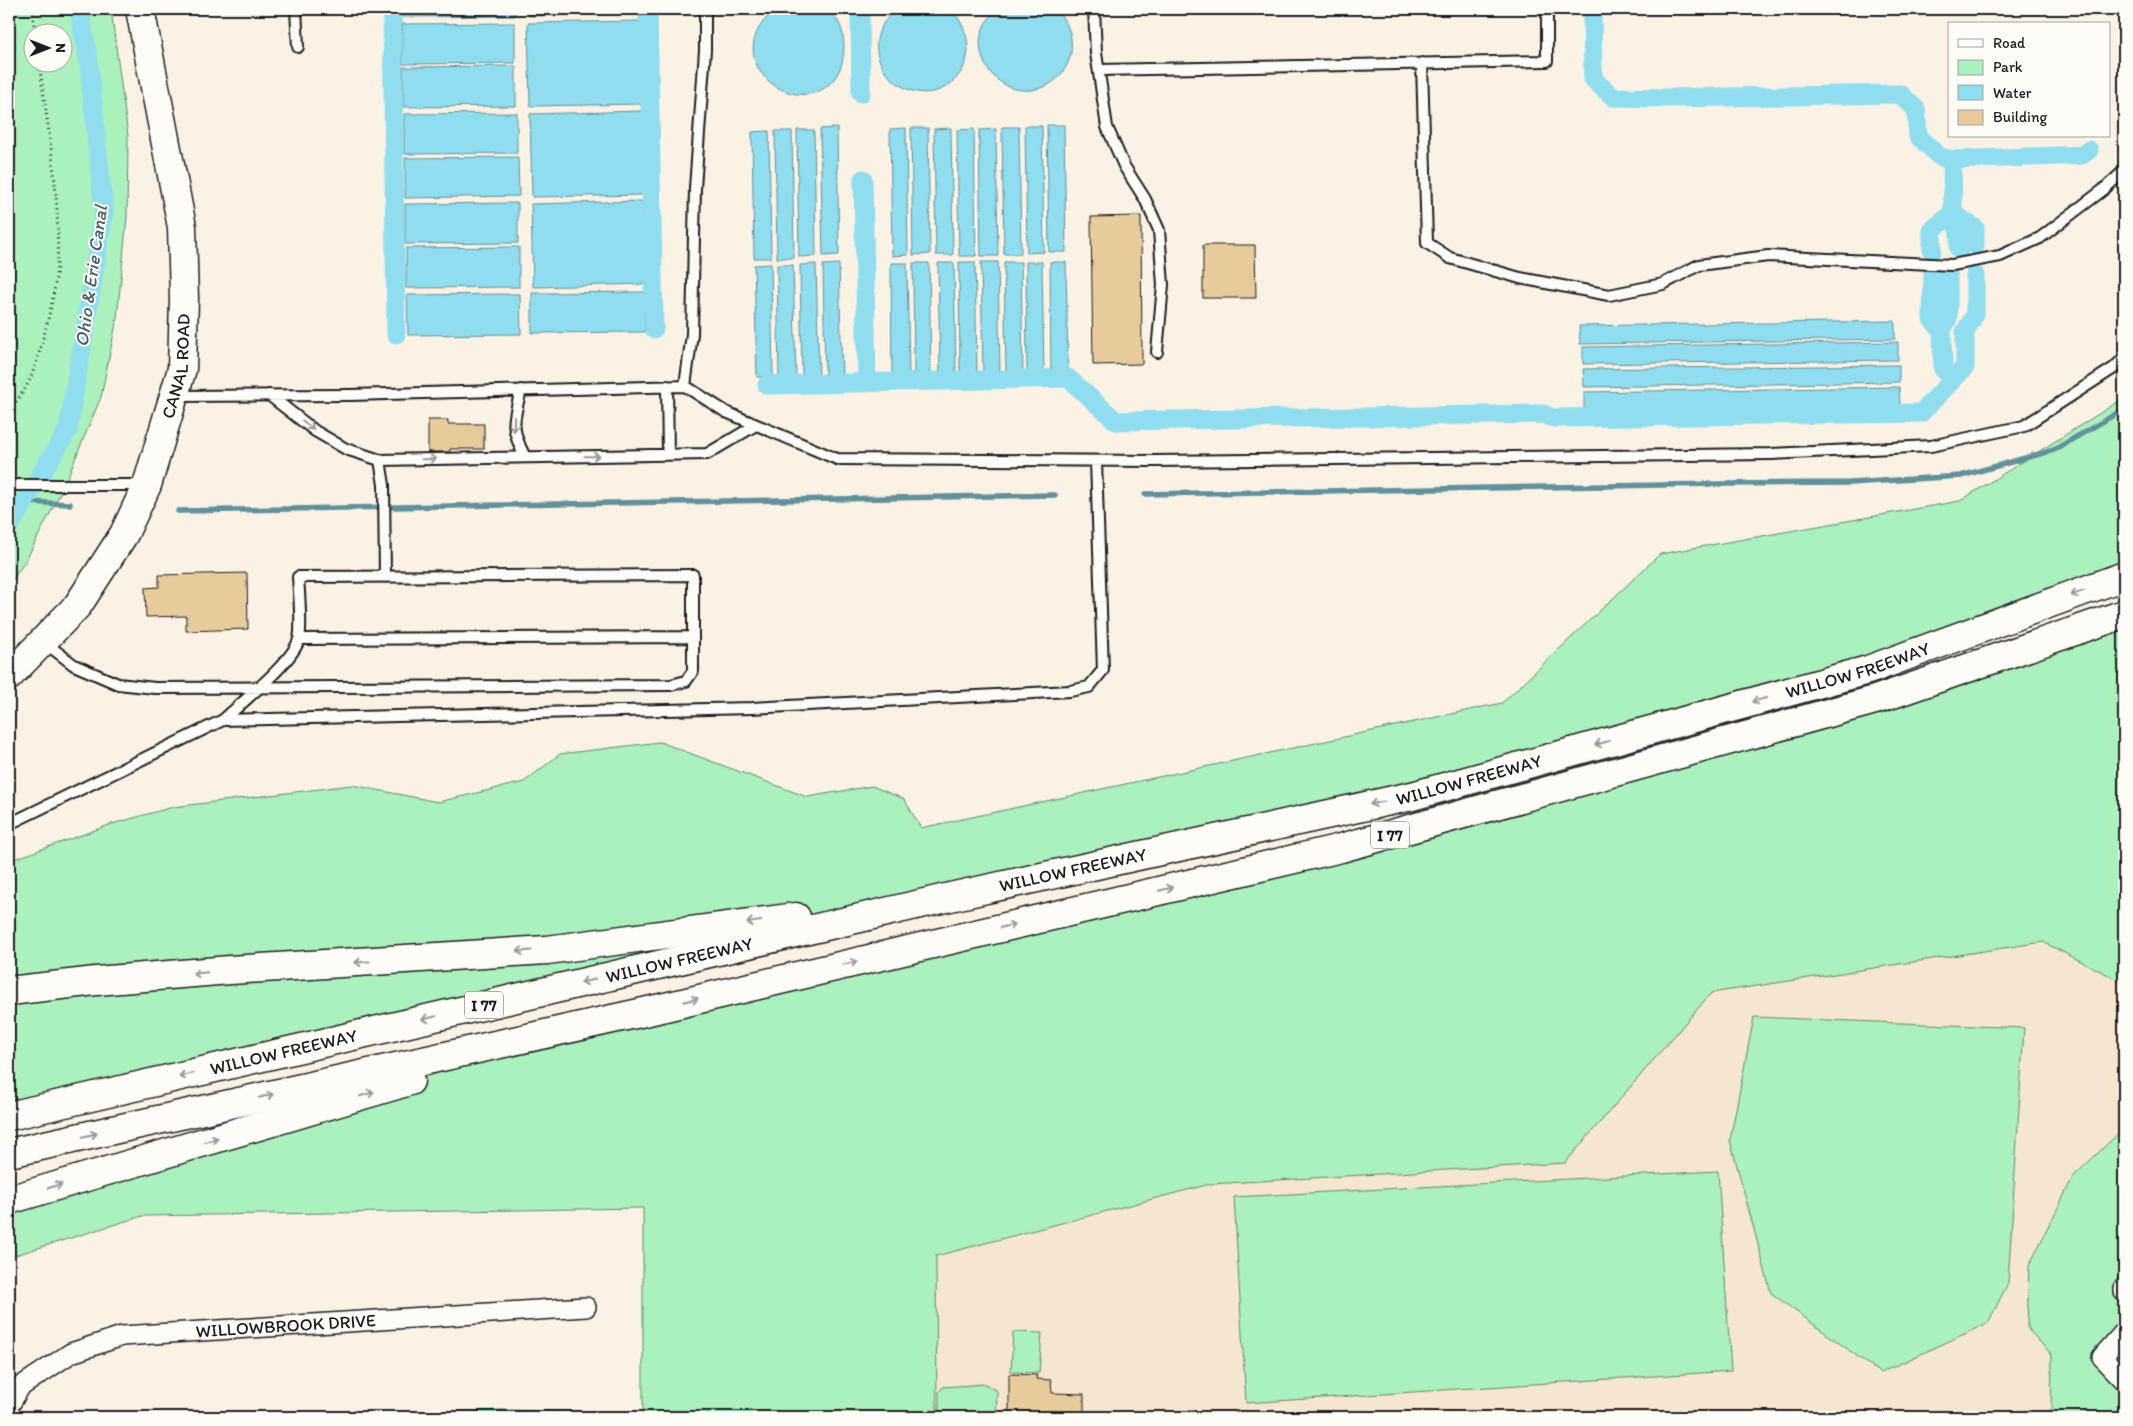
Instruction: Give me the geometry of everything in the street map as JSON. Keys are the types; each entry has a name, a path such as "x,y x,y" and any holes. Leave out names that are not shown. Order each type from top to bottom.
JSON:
{"main road":[{"name":"CANAL ROAD","path":"9,676 78,606 124,534 147,486 182,369 184,299 182,227 140,9"},
{"name":"WILLOW FREEWAY","path":"9,1116 959,895 1412,796 1868,670 2124,576"},
{"name":"WILLOW FREEWAY","path":"9,1153 644,1012 1341,848 1875,700 2124,614"},
{"path":"9,991 96,981 230,970 547,950 959,895"},
{"path":"9,1200 644,1012"}],"street":[{"path":"2124,1287 2124,1292"},
{"name":"WILLOWBROOK DRIVE","path":"9,1406 20,1387 71,1353 122,1336 586,1308"},
{"path":"2124,1332 2102,1357 2124,1380"}],"lane":[{"path":"296,9 298,47"},
{"path":"685,386 692,334 695,188 705,50 705,9"},
{"path":"1094,9 1099,70 1107,126 1124,166 1145,199 1159,230 1163,285 1157,352"},
{"path":"1099,70 1547,61 1547,9"},
{"path":"1422,63 1427,243 1450,258 1520,278 1609,295 1663,284 1699,265 1768,256 1952,265 2000,256 2040,238 2103,190 2124,171"},
{"path":"175,396 685,386 726,412 837,459 1096,461 1771,454 1930,446 2024,426 2114,368 2124,358"},
{"path":"667,386 668,454"},
{"path":"521,390 514,418 514,436 525,457"},
{"path":"269,395 322,436 346,449 380,460 707,454 756,425"},
{"path":"380,460 384,486 385,577"},
{"path":"223,720 752,708 1070,691 1089,687 1103,670 1096,461"},
{"path":"9,485 147,486"},
{"path":"9,824 223,720 258,686 291,656 299,639 298,577 693,575 693,671 686,681 671,685 258,686 155,688 118,684 74,665 43,642"},
{"path":"299,639 693,637"}],"path":[{"path":"32,9 34,22"},
{"path":"9,409 20,399 33,377 47,325 58,265 57,204 40,72"}],"shaded area":[{"path":"2043,942 2124,983 2124,1128 2073,1177 2027,1328 2052,1355 2051,1417 937,1417 935,1256 1210,1184 1564,1163 1711,993"}],"green space":[{"path":"9,9 111,9 128,136 127,217 117,318 101,397 63,488 26,560 9,585"},
{"path":"2124,398 2124,576 1868,670 1412,796 9,1116 9,861 112,824 173,807 352,785 438,802 524,782 560,754 660,742 807,797 872,786 904,799 921,828 1502,703 1660,554 1960,501"},
{"path":"2124,614 2124,983 2043,942 1711,993 1565,1163 1210,1184 936,1256 937,1417 405,1417 425,1414 502,1410 643,1413 643,1208 142,1216 9,1257 9,1200 644,1012 1341,848"},
{"path":"1754,1017 2024,1028 2008,1283 1988,1323 1880,1373 1771,1293 1730,1140"},
{"path":"2124,1128 2124,1417 2051,1417 2052,1355 2027,1328 2029,1266 2073,1177"},
{"path":"1718,1171 1731,1371 1246,1403 1234,1197"},
{"path":"1013,1332 1042,1333 1039,1373 1011,1372"},
{"path":"985,1384 997,1391 996,1417 939,1417 939,1392 943,1387"}],"water":[{"path":"817,8 830,12 836,18 843,35 844,54 839,71 825,88 807,94 788,92 771,83 758,68 753,50 758,30 776,9"},
{"path":"402,9 515,9 515,16 402,17"},
{"path":"529,9 641,9 641,13 529,16"},
{"path":"897,9 947,9 955,14 962,24 968,45 967,59 961,72 945,88 926,93 908,89 892,79 881,64 877,46 881,27"},
{"path":"998,9 1054,9 1063,18 1070,34 1071,53 1061,75 1050,84 1031,90 1014,89 1000,81 988,70 982,55 980,39 986,23"},
{"path":"640,21 642,104 530,106 528,23"},
{"path":"515,23 515,63 402,64 402,24"},
{"path":"516,66 516,106 403,107 403,67"},
{"path":"642,111 644,195 532,197 530,114"},
{"path":"517,113 517,153 404,154 404,114"},
{"path":"1047,125 1064,125 1066,252 1049,252"},
{"path":"1025,126 1042,126 1044,252 1027,253"},
{"path":"1002,127 1019,127 1021,254 1004,254"},
{"path":"837,128 839,255 823,256 820,129"},
{"path":"906,128 908,255 892,256 890,129"},
{"path":"911,128 928,128 930,254 913,255"},
{"path":"951,128 953,255 936,255 934,129"},
{"path":"974,129 976,256 959,256 957,130"},
{"path":"996,129 998,256 981,256 979,130"},
{"path":"797,130 814,130 816,256 799,257"},
{"path":"769,131 771,258 754,258 752,132"},
{"path":"775,131 792,131 794,258 777,258"},
{"path":"518,157 519,196 405,198 405,158"},
{"path":"643,201 645,284 533,287 531,204"},
{"path":"518,203 518,243 405,244 405,204"},
{"path":"519,247 519,287 406,288 406,248"},
{"path":"959,262 975,262 977,374 960,374"},
{"path":"981,262 998,262 1000,374 983,374"},
{"path":"1004,262 1021,262 1023,374 1006,374"},
{"path":"1026,262 1042,262 1044,373 1027,373"},
{"path":"1050,262 1066,262 1068,374 1051,374"},
{"path":"891,263 907,263 909,374 892,375"},
{"path":"913,263 929,263 931,374 914,375"},
{"path":"938,263 954,263 956,374 940,374"},
{"path":"771,264 773,377 757,377 754,265"},
{"path":"816,264 819,377 802,377 800,265"},
{"path":"839,264 842,376 825,377 823,265"},
{"path":"777,265 793,265 796,377 779,378"},
{"path":"645,292 645,332 532,333 532,293"},
{"path":"520,294 521,334 408,335 407,295"},
{"path":"1895,321 1895,339 1580,344 1579,326"},
{"path":"1898,342 1898,360 1583,364 1583,347"},
{"path":"1899,365 1899,382 1584,387 1583,369"},
{"path":"1899,387 1900,405 1584,410 1584,392"}],"building":[{"path":"1141,216 1142,364 1093,365 1091,217"},
{"path":"1203,245 1255,245 1256,298 1203,298"},
{"path":"428,420 448,420 448,424 484,424 484,449 450,449 450,452 428,452"},
{"path":"247,573 248,629 186,631 186,616 146,617 145,588 159,587 159,575"},
{"path":"1009,1374 1037,1375 1036,1379 1051,1380 1052,1393 1084,1394 1084,1417 1009,1417"}],"waterway":[{"name":"Ohio & Erie Canal","path":"9,527 68,430 104,212 88,56 79,9"},
{"path":"392,9 396,334"},
{"path":"648,9 654,329"},
{"path":"860,9 861,93"},
{"path":"1592,9 1593,79 1613,97 1666,98 1900,94 1916,109 1918,136 1940,157 1952,160 1953,213 1959,233 1959,249"},
{"path":"1952,160 2082,155 2089,150"},
{"path":"863,179 867,383"},
{"path":"1953,213 1975,228 1975,246"},
{"path":"1932,250 1932,230 1953,213"},
{"path":"1933,270 1932,319 1942,330"},
{"path":"1948,270 1948,319 1942,330 1943,369 1953,379"},
{"path":"767,385 1068,378 1116,421 1543,414 1553,418 1921,413 1965,367 1965,332 1975,314 1975,275"},
{"path":"1145,494 1850,483 1961,476 2054,450 2124,409"},
{"path":"178,511 1055,495"},
{"path":"25,502 70,504"}]}
